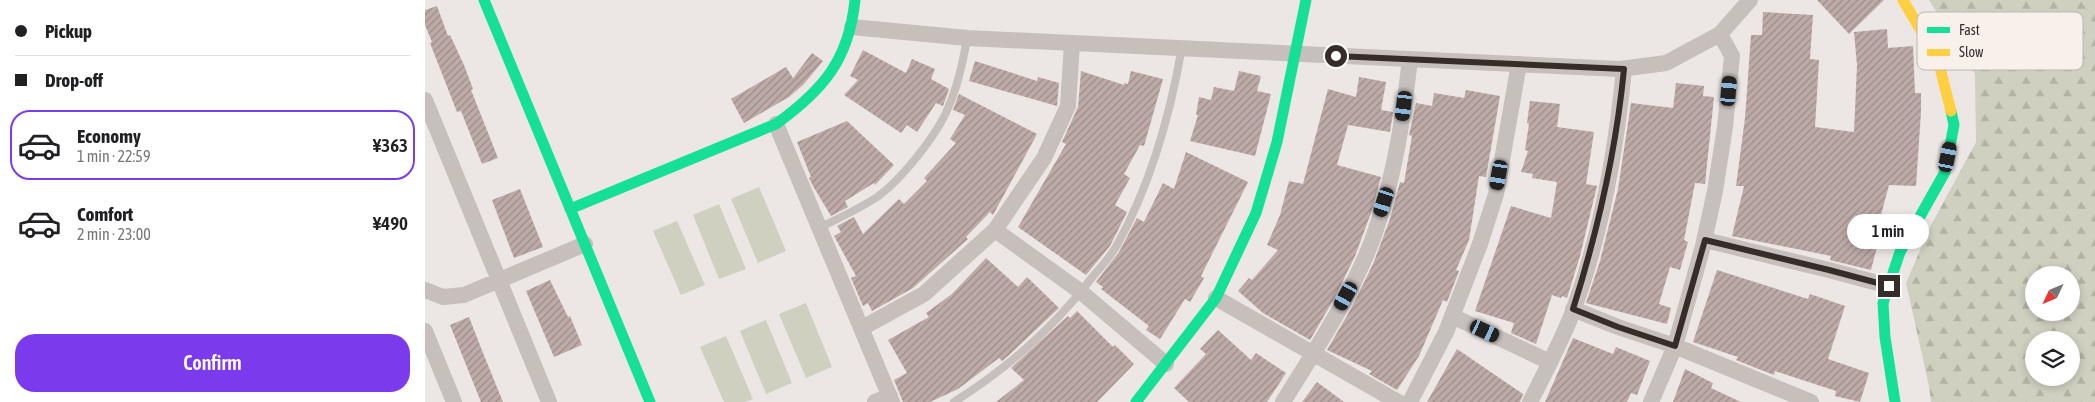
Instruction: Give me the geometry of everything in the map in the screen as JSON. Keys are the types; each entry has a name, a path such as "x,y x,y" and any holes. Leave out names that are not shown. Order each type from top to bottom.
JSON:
{"street":[{"path":"484,0 650,402"},
{"path":"570,209 776,124 800,107 816,93 837,63 852,27 855,0"},
{"path":"1136,402 1216,298 1256,213 1277,142 1306,0"},
{"path":"852,27 967,38 1624,69 1666,63 1720,34 1750,0"},
{"path":"1903,0 1917,24"},
{"path":"1651,402 1675,346 1705,240 1715,191 1725,127 1732,56 1720,34"},
{"path":"862,328 924,294 995,230 1044,158 1068,106 1072,43"},
{"path":"1283,402 1313,354 1353,283 1372,239 1390,183 1402,122 1410,59"},
{"path":"1410,402 1452,316 1480,244 1496,194 1519,64"},
{"path":"1531,402 1573,309 1590,256 1610,173 1619,120 1624,69"},
{"path":"1895,402 1885,337 1883,303 1901,252 1945,172 1954,125 1940,70"},
{"path":"425,100 549,402"},
{"path":"776,124 862,328 886,400"},
{"path":"995,230 1081,292 1166,364"},
{"path":"1705,240 1889,286"},
{"path":"425,290 443,297 457,296 585,244"},
{"path":"1216,298 1398,402"},
{"path":"1573,309 1618,327 1675,346 1811,402"},
{"path":"1452,316 1550,362"},
{"path":"425,332 454,402"}],"lane":[{"path":"819,228 878,196 903,172 927,143 948,110 960,75 967,38"},
{"path":"954,402 1015,360 1049,328 1081,292 1116,247 1145,183 1162,139 1175,90 1182,47"}],"green space":[{"path":"1929,0 2095,0 2095,402 1931,402 1906,283 1929,229 1976,142 1975,74 1973,70 2083,70 2083,12 1936,12"},
{"path":"759,187 786,251 758,263 731,199"},
{"path":"719,204 746,269 719,279 693,215"},
{"path":"677,221 705,285 681,295 653,231"},
{"path":"806,303 832,367 806,378 779,314"},
{"path":"766,320 792,383 766,394 740,331"},
{"path":"726,336 753,399 745,402 724,402 700,347"}],"building":[{"path":"1817,0 1884,0 1849,34"},
{"path":"437,6 448,36 450,35 464,65 473,89 471,90 498,158 482,164 461,111 457,112 430,43 432,42 425,25 425,10"},
{"path":"1763,12 1813,15 1810,59 1819,60 1815,127 1854,132 1857,65 1854,32 1887,29 1888,48 1913,46 1915,93 1921,93 1916,186 1889,185 1876,234 1880,235 1871,270 1830,260 1831,256 1732,236 1744,186 1736,186 1745,118 1751,35 1762,35"},
{"path":"863,50 906,73 912,59 935,69 931,79 949,89 943,106 936,103 917,132 907,125 901,133 844,95 858,80 850,76"},
{"path":"812,53 823,61 803,85 789,97 744,123 731,99 786,67 793,78"},
{"path":"975,61 1037,81 1038,77 1059,83 1057,106 969,81"},
{"path":"1081,71 1124,85 1124,83 1128,84 1131,71 1163,79 1144,146 1140,145 1124,174 1130,178 1115,205 1127,212 1110,246 1086,275 1018,227 1066,144 1062,142 1078,107"},
{"path":"1239,71 1261,76 1257,91 1271,94 1255,156 1190,141 1198,115 1196,115 1199,97 1211,100 1214,87 1234,91"},
{"path":"1359,77 1386,82 1381,110 1393,112 1390,132 1348,125 1337,165 1381,177 1371,213 1355,256 1335,297 1310,340 1263,313 1238,291 1249,278 1252,280 1278,250 1267,245 1280,215 1289,181 1303,184 1328,89 1356,97"},
{"path":"1676,83 1704,86 1703,96 1714,97 1705,184 1695,183 1684,240 1688,242 1680,270 1670,267 1659,304 1671,308 1667,324 1586,303 1600,261 1618,189 1631,103 1673,108"},
{"path":"1466,90 1500,96 1486,177 1479,176 1469,240 1456,270 1459,271 1447,302 1443,300 1419,356 1397,390 1369,374 1372,371 1327,350 1352,307 1373,264 1390,219 1400,182 1404,183 1412,136 1409,135 1416,103 1432,106 1434,93 1464,98"},
{"path":"959,94 1037,134 993,215 990,212 966,237 968,239 913,288 872,311 868,303 863,306 851,278 856,276 834,236 841,232 837,226 854,217 863,234 899,199 904,204 927,181 924,178 956,143 950,139 965,115 953,110"},
{"path":"1530,101 1560,104 1557,127 1594,132 1586,184 1597,186 1580,256 1567,298 1552,295 1536,344 1511,333 1514,323 1475,311 1511,206 1551,218 1557,182 1532,178 1533,174 1521,172 1528,151 1525,150"},
{"path":"847,121 894,165 875,185 874,183 845,201 848,207 831,216 809,178 811,177 797,142"},
{"path":"1186,152 1248,182 1201,276 1204,278 1190,302 1185,299 1160,339 1146,330 1149,326 1101,289 1103,287 1096,282 1119,252 1137,218 1144,222 1163,183 1174,189"},
{"path":"520,189 543,247 514,258 492,200"},
{"path":"986,258 1018,287 1027,277 1059,308 1002,361 999,358 958,389 930,402 903,402 894,380 907,373 888,340 929,317 926,313 952,294"},
{"path":"1717,270 1808,299 1810,294 1845,306 1828,359 1869,373 1860,402 1835,396 1836,391 1775,371 1774,375 1736,360 1738,357 1693,342"},
{"path":"550,280 568,317 570,316 582,345 554,357 526,291"},
{"path":"1077,311 1113,347 1115,345 1134,364 1097,402 996,402 1024,380 1011,368 1068,316 1070,318"},
{"path":"469,317 503,402 481,402 450,325"},
{"path":"1218,330 1251,360 1256,353 1286,373 1267,402 1189,402 1174,388 1206,354 1200,349"},
{"path":"1573,338 1613,354 1616,347 1650,361 1637,395 1631,393 1627,402 1545,402"},
{"path":"1457,349 1523,394 1520,402 1427,402"},
{"path":"1685,369 1713,383 1711,388 1741,402 1673,402"},
{"path":"1317,382 1344,402 1302,402"}],"traffic: fast":[{"path":"484,0 650,402"},
{"path":"570,209 776,124 807,99 831,72 847,40 855,0"},
{"path":"1136,402 1216,298 1256,213 1277,142 1306,0"},
{"path":"1895,402 1885,337 1883,303 1900,252 1945,172 1954,125 1951,111"}],"traffic: slow":[{"path":"1903,0 1917,24"},
{"path":"1941,70 1951,111"}],"route":[{"path":"1336,56 1624,69 1619,120 1610,173 1590,256 1573,309 1618,327 1675,346 1705,240 1889,286"}]}
